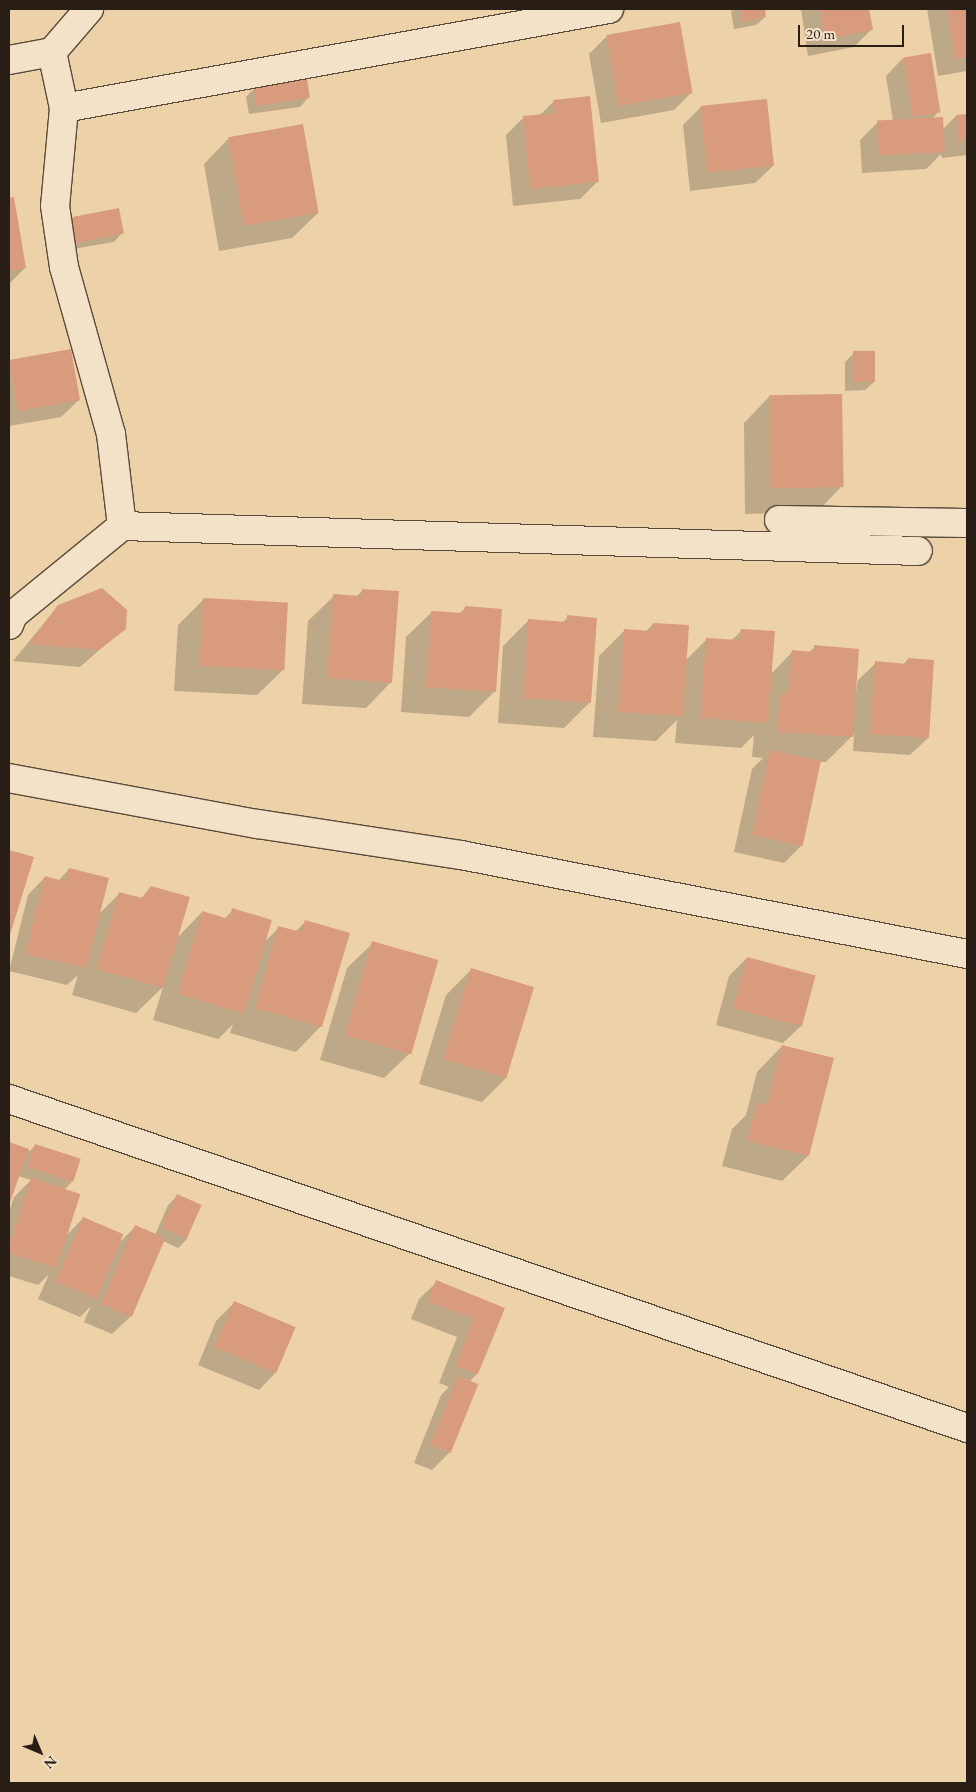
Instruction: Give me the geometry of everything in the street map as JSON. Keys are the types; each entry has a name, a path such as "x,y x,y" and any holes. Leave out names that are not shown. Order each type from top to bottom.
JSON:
{"street":[{"path":"9,60 52,52 89,9"},
{"path":"64,108 609,9"},
{"path":"52,52 64,108 55,206 64,267 111,434 122,526"},
{"path":"779,520 967,523"},
{"path":"9,625 13,616 122,526 918,551"},
{"path":"9,778 258,824 462,855 967,954"},
{"path":"9,1098 967,1428"}],"building":[{"path":"740,9 765,9 766,17 742,22"},
{"path":"820,9 869,9 873,30 825,39"},
{"path":"947,9 967,9 967,57 955,59"},
{"path":"680,22 693,93 619,106 606,35"},
{"path":"931,53 940,112 913,117 903,57"},
{"path":"307,79 310,98 257,106 254,87"},
{"path":"590,96 599,182 530,189 523,116 555,113 553,100"},
{"path":"767,99 774,166 707,173 700,106"},
{"path":"967,114 967,140 959,141 956,115"},
{"path":"943,117 945,152 879,155 877,120"},
{"path":"303,124 319,213 244,226 228,137"},
{"path":"14,197 26,268 9,271 9,198"},
{"path":"119,208 124,234 76,243 71,217"},
{"path":"71,349 80,400 18,411 9,360"},
{"path":"853,351 875,351 875,382 853,382"},
{"path":"842,394 844,487 771,488 769,395"},
{"path":"102,588 127,610 126,629 99,650 29,644 58,605"},
{"path":"362,589 399,591 392,683 327,678 333,594 361,596"},
{"path":"203,598 288,602 284,670 199,666"},
{"path":"465,606 502,609 496,692 426,687 431,611 464,613"},
{"path":"567,615 597,618 591,703 523,698 528,619 567,622"},
{"path":"653,623 689,625 683,716 618,712 624,629 652,631"},
{"path":"741,629 775,631 768,723 700,718 706,638 740,640"},
{"path":"814,645 859,649 853,737 777,732 780,694 788,694 792,650 814,652"},
{"path":"908,658 934,660 929,738 870,734 875,661 907,664"},
{"path":"770,750 821,761 803,846 752,835"},
{"path":"9,850 34,857 9,938"},
{"path":"69,868 109,878 86,968 25,954 45,876 66,882"},
{"path":"151,886 190,897 163,988 96,969 119,892 142,898"},
{"path":"232,908 272,920 244,1014 178,994 202,911 229,919"},
{"path":"305,920 350,933 322,1027 255,1008 278,926 301,932"},
{"path":"372,941 438,960 411,1054 345,1035"},
{"path":"747,957 816,975 802,1027 733,1008"},
{"path":"471,968 534,987 506,1078 443,1059"},
{"path":"782,1045 834,1058 809,1156 747,1141 757,1102 767,1105"},
{"path":"9,1142 29,1149 9,1205"},
{"path":"35,1144 81,1159 73,1182 28,1167"},
{"path":"31,1178 80,1194 56,1268 9,1253 9,1246"},
{"path":"177,1194 202,1205 187,1239 162,1228"},
{"path":"83,1217 124,1234 96,1299 56,1281"},
{"path":"135,1225 165,1238 132,1317 101,1304"},
{"path":"436,1280 505,1308 478,1374 455,1366 474,1319 428,1301"},
{"path":"234,1301 296,1327 276,1373 214,1347"},
{"path":"458,1376 478,1384 451,1453 430,1445"}]}
